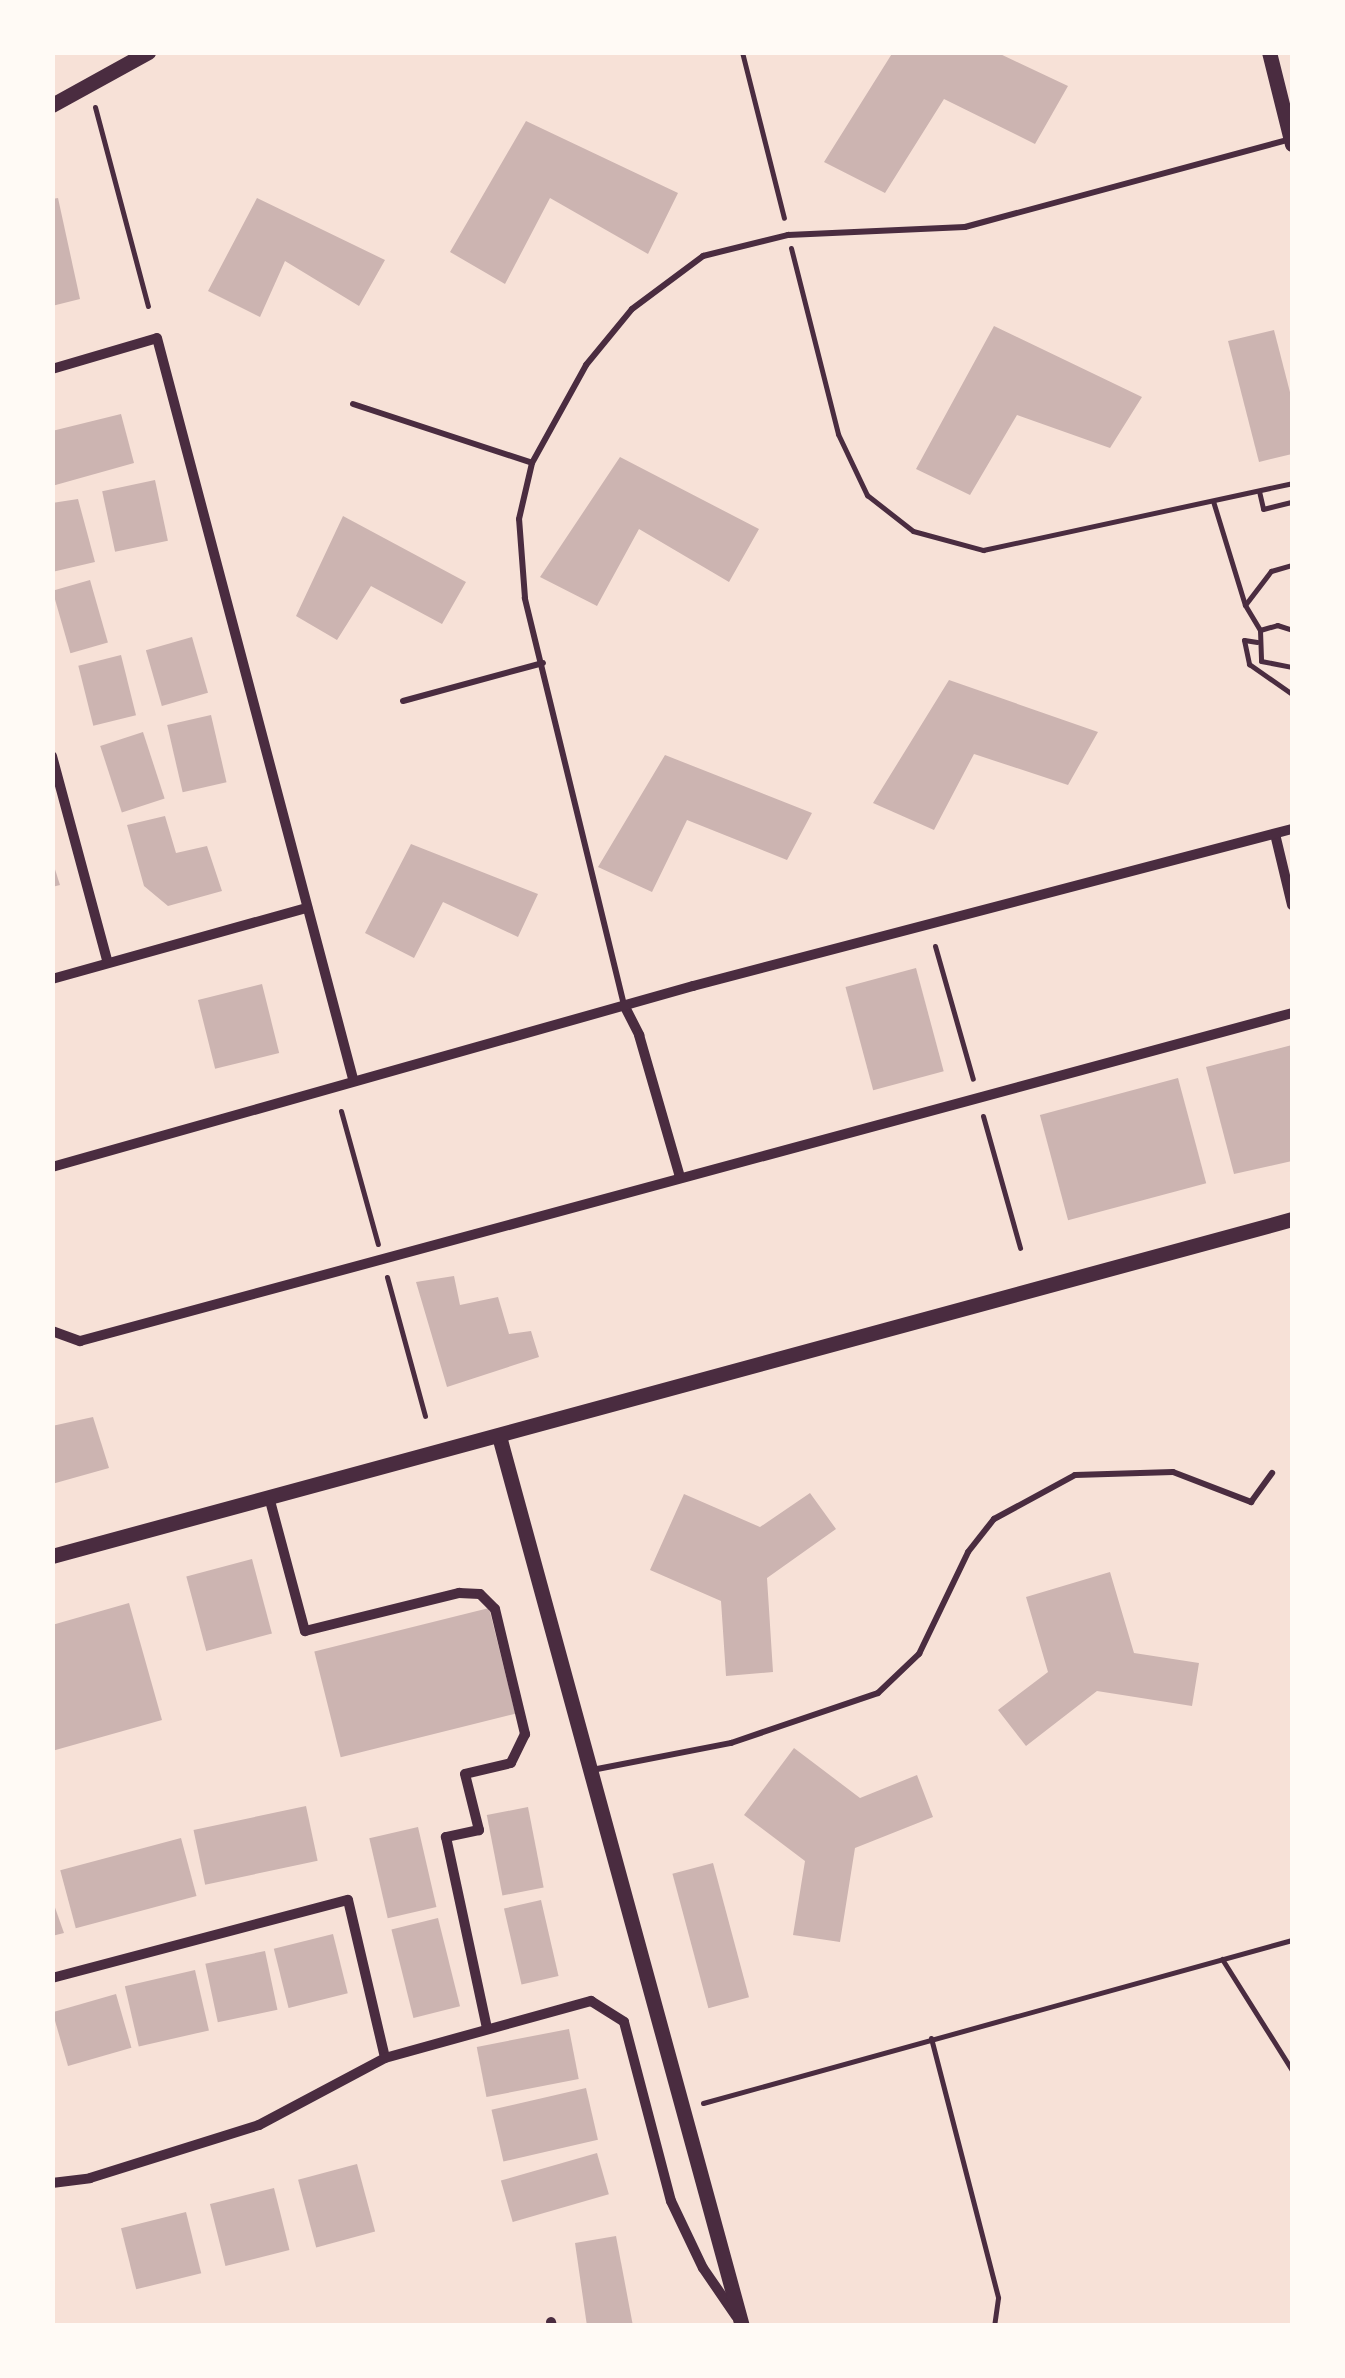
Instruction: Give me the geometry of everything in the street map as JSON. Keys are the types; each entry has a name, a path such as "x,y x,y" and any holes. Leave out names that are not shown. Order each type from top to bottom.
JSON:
{"street":[{"path":"52,105 148,52"},
{"path":"1269,52 1292,141"},
{"path":"52,369 157,338 354,1079"},
{"path":"52,756 108,963"},
{"path":"52,1167 624,1005 1292,829"},
{"path":"1275,834 1292,905"},
{"path":"52,978 307,908"},
{"path":"624,1005 640,1036 680,1177"},
{"path":"52,1332 80,1341 1292,1013"},
{"path":"52,1556 1292,1220"},
{"path":"499,1436 742,2324"},
{"path":"269,1497 305,1631 459,1593 480,1594 495,1609 525,1734 511,1762 465,1774 479,1830 446,1837 486,2029"},
{"path":"52,1978 348,1900 386,2058"},
{"path":"52,2182 90,2178 259,2125 386,2058 591,2001 624,2022 671,2201 703,2268 742,2324"}],"lane":[{"path":"624,1005 525,598 519,519 532,463 586,365 632,309 702,256 788,235 965,227 1292,141"},
{"path":"352,404 532,463"},
{"path":"403,701 543,663"},
{"path":"591,1770 731,1742 878,1693 919,1654 968,1552 994,1519 1075,1475 1173,1472 1251,1502 1272,1472"}],"path":[{"path":"742,52 838,434 868,495 912,531 984,550 1292,483"},
{"path":"94,104 148,306"},
{"path":"1259,491 1263,509 1292,502"},
{"path":"1213,501 1245,605 1260,630 1261,661 1292,667"},
{"path":"1245,605 1271,572 1292,565"},
{"path":"1260,630 1276,625 1292,630"},
{"path":"1258,642 1244,640 1249,664 1292,694"},
{"path":"935,946 974,1082"},
{"path":"341,1112 378,1244"},
{"path":"982,1113 1020,1248"},
{"path":"386,1274 425,1416"},
{"path":"701,2103 1292,1940"},
{"path":"1222,1959 1292,2070"},
{"path":"931,2038 998,2298 994,2326"}],"building":[{"path":"893,52 996,52 1068,86 1035,144 944,99 885,193 824,162"},
{"path":"526,121 678,193 648,254 550,198 505,284 450,252"},
{"path":"58,198 80,299 52,306 52,199"},
{"path":"257,198 385,260 359,306 285,261 260,317 208,291"},
{"path":"994,326 1142,397 1110,448 1017,415 970,495 916,469"},
{"path":"1274,330 1292,400 1292,454 1259,462 1228,341"},
{"path":"121,414 134,463 52,486 52,431"},
{"path":"620,457 759,529 729,582 639,529 597,606 540,577"},
{"path":"155,480 168,541 115,552 102,491"},
{"path":"78,499 95,562 52,572 52,503"},
{"path":"343,516 466,582 442,624 371,586 337,640 296,616"},
{"path":"90,580 108,642 70,653 53,591"},
{"path":"192,637 208,693 162,706 146,650"},
{"path":"121,655 136,715 93,726 78,666"},
{"path":"949,680 1098,732 1068,785 974,754 934,830 873,803"},
{"path":"211,715 227,782 183,792 167,725"},
{"path":"143,732 165,799 122,812 100,746"},
{"path":"665,755 812,813 787,860 687,820 652,892 598,867"},
{"path":"165,816 176,853 207,846 222,891 168,906 144,886 127,825"},
{"path":"411,844 538,894 518,937 443,902 414,958 365,933"},
{"path":"52,860 60,885 52,887"},
{"path":"916,968 944,1071 873,1090 845,987"},
{"path":"262,984 279,1053 215,1069 198,1000"},
{"path":"1292,1045 1292,1161 1234,1174 1206,1067"},
{"path":"1178,1078 1206,1183 1068,1220 1040,1115"},
{"path":"454,1276 460,1305 498,1297 509,1334 531,1331 539,1357 447,1387 416,1282"},
{"path":"93,1417 109,1468 52,1484 52,1426"},
{"path":"810,1493 836,1529 767,1578 773,1672 726,1676 721,1601 650,1570 684,1494 760,1527"},
{"path":"252,1559 272,1633 206,1651 186,1577"},
{"path":"1110,1572 1134,1653 1199,1663 1192,1706 1097,1691 1026,1746 998,1710 1048,1672 1026,1597"},
{"path":"129,1603 162,1720 52,1751 52,1625"},
{"path":"489,1608 515,1714 341,1757 314,1652"},
{"path":"794,1748 860,1798 917,1775 933,1817 855,1848 840,1942 793,1935 805,1861 744,1815"},
{"path":"306,1806 318,1861 205,1885 194,1830"},
{"path":"528,1807 544,1887 502,1896 487,1815"},
{"path":"418,1827 436,1907 388,1918 369,1838"},
{"path":"181,1838 197,1896 76,1928 60,1870"},
{"path":"713,1863 749,1997 708,2008 672,1874"},
{"path":"52,1899 64,1933 52,1936"},
{"path":"541,1900 559,1976 522,1985 504,1909"},
{"path":"438,1918 460,2006 413,2018 391,1930"},
{"path":"333,1934 348,1993 289,2008 274,1949"},
{"path":"265,1951 277,2010 218,2022 205,1964"},
{"path":"195,1970 209,2030 139,2047 125,1986"},
{"path":"116,1994 131,2048 68,2066 53,2012"},
{"path":"569,2029 579,2079 486,2097 477,2047"},
{"path":"586,2088 598,2140 503,2161 491,2110"},
{"path":"597,2153 609,2194 513,2222 501,2181"},
{"path":"357,2164 375,2232 316,2247 298,2180"},
{"path":"274,2188 289,2250 225,2266 210,2204"},
{"path":"186,2212 201,2273 136,2289 121,2228"},
{"path":"616,2236 633,2326 587,2326 575,2243"}]}
